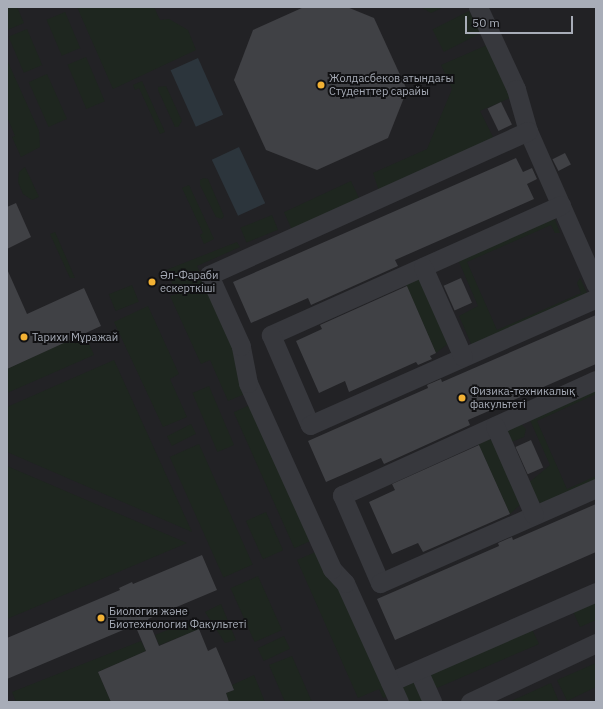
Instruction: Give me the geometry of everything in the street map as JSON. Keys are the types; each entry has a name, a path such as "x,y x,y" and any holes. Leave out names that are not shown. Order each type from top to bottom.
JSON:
{"street":[{"path":"478,7 516,89 528,130 596,285"},
{"path":"399,702 345,583 332,569 245,376 240,346 209,275 528,130"},
{"path":"561,205 271,335 310,425 596,298"},
{"path":"423,267 463,357"},
{"path":"596,380 342,494 380,583 596,488"},
{"path":"494,426 534,515"},
{"path":"390,682 596,592"},
{"path":"470,702 596,643"},
{"path":"418,670 432,702"}],"shaded area":[{"path":"7,7 596,7 596,702 7,702"},
{"path":"7,7 17,7 24,23 7,30"},
{"path":"77,7 154,7 160,20 169,19 188,30 196,50 113,89"},
{"path":"421,7 444,7 431,13"},
{"path":"469,11 480,33 444,52 432,30"},
{"path":"65,12 80,48 62,56 47,20"},
{"path":"27,29 42,65 24,73 9,37"},
{"path":"487,45 512,97 480,111 495,141 380,194 373,173 427,149 452,89 441,65"},
{"path":"86,57 105,101 86,109 68,65"},
{"path":"198,58 223,115 196,127 171,70"},
{"path":"7,60 39,131 40,147 21,157 12,137 15,136 7,117"},
{"path":"47,74 67,119 49,127 29,82"},
{"path":"142,81 165,132 160,134 139,88 135,90 133,85"},
{"path":"166,86 182,121 178,127 175,127 158,90 158,87"},
{"path":"239,147 265,203 238,216 212,160"},
{"path":"25,167 39,197 32,200 23,194 18,182 19,172"},
{"path":"204,178 208,179 224,216 222,219 216,217 200,185 200,180"},
{"path":"351,181 359,198 292,229 284,212"},
{"path":"189,185 214,239 204,244 200,235 203,233 182,188"},
{"path":"272,215 278,230 246,243 240,228"},
{"path":"554,217 560,233 555,233 551,225 467,262 497,330 581,293 577,283 580,278 588,295 472,346 459,316 478,306 459,262 460,257"},
{"path":"55,232 75,278 70,278 50,234"},
{"path":"237,242 240,247 197,266 238,356 247,393 228,401 210,360 201,364 170,296 177,294 166,270"},
{"path":"403,278 420,280 449,343 436,353"},
{"path":"132,285 139,302 116,311 109,294"},
{"path":"148,306 179,374 170,379 187,417 163,427 114,322"},
{"path":"84,333 94,355 7,393 7,369"},
{"path":"114,360 192,532 7,452 7,407"},
{"path":"209,386 234,445 217,452 192,393"},
{"path":"596,389 596,394 537,421 567,489 596,476 596,482 546,505 532,499 526,485 550,465 529,418"},
{"path":"252,404 313,540 294,548 234,412"},
{"path":"519,422 526,429 524,437 509,443 504,431"},
{"path":"191,424 196,434 172,446 167,436"},
{"path":"476,439 494,440 522,503 510,514"},
{"path":"199,444 253,565 223,578 170,457"},
{"path":"7,466 187,543 7,619"},
{"path":"266,512 283,550 263,559 246,521"},
{"path":"318,551 338,583 389,696 383,698 379,689 358,698 297,560"},
{"path":"258,576 282,630 255,642 231,588"},
{"path":"596,598 596,620 580,627 572,609"},
{"path":"221,604 236,640 225,643 205,612"},
{"path":"195,619 199,629 159,645 155,635"},
{"path":"531,627 539,644 437,688 430,681 431,672"},
{"path":"284,636 290,649 264,661 258,648"},
{"path":"141,641 146,651 98,672 111,702 16,702 12,692"},
{"path":"292,656 312,702 285,702 269,665"},
{"path":"596,663 596,687 567,701 557,680"},
{"path":"254,675 265,702 229,702 226,693 234,690 232,685"},
{"path":"411,681 416,684 424,702 405,702 400,686"},
{"path":"551,683 559,702 509,702"}],"building":[{"name":"Жолдасбеков атындағы Студенттер сарайы","path":"304,7 347,7 374,18 407,90 388,138 317,170 266,150 234,80 253,30"},
{"path":"501,102 512,124 498,131 488,109"},
{"path":"565,153 571,165 558,171 553,159"},
{"path":"516,158 523,172 532,168 537,179 527,184 534,199 395,260 398,266 311,305 308,298 251,323 233,282"},
{"path":"16,203 31,237 7,249 7,207"},
{"path":"7,269 27,314 84,288 101,326 7,369"},
{"path":"461,278 472,303 455,310 444,286"},
{"path":"407,286 436,353 430,356 432,359 418,365 416,362 349,392 345,381 319,393 296,341 322,329 320,325"},
{"name":"Физика-техникалық факультеті","path":"596,315 596,364 468,420 470,425 384,464 381,458 326,482 308,441 428,388 427,385 441,379 442,382"},
{"path":"531,440 543,467 528,474 515,447"},
{"path":"479,445 510,514 423,552 418,543 392,554 369,502 395,490 392,484"},
{"path":"596,504 596,552 395,640 377,599 499,546 498,543 512,537 513,540"},
{"path":"202,555 217,590 148,619 159,646 199,629 208,651 216,647 225,668 234,690 226,693 229,702 111,702 98,672 146,651 135,625 7,679 7,638 120,590 119,588 132,582 133,584"}],"place":[{"name":"Жолдасбеков атындағы Студенттер сарайы","path":"321,85"},
{"name":"Әл-Фараби ескерткіші","path":"152,282"},
{"name":"Тарихи Мұражай","path":"24,337"},
{"name":"Физика-техникалық факультеті","path":"462,398"},
{"name":"Биология және Биотехнология Факультеті","path":"101,618"}]}
